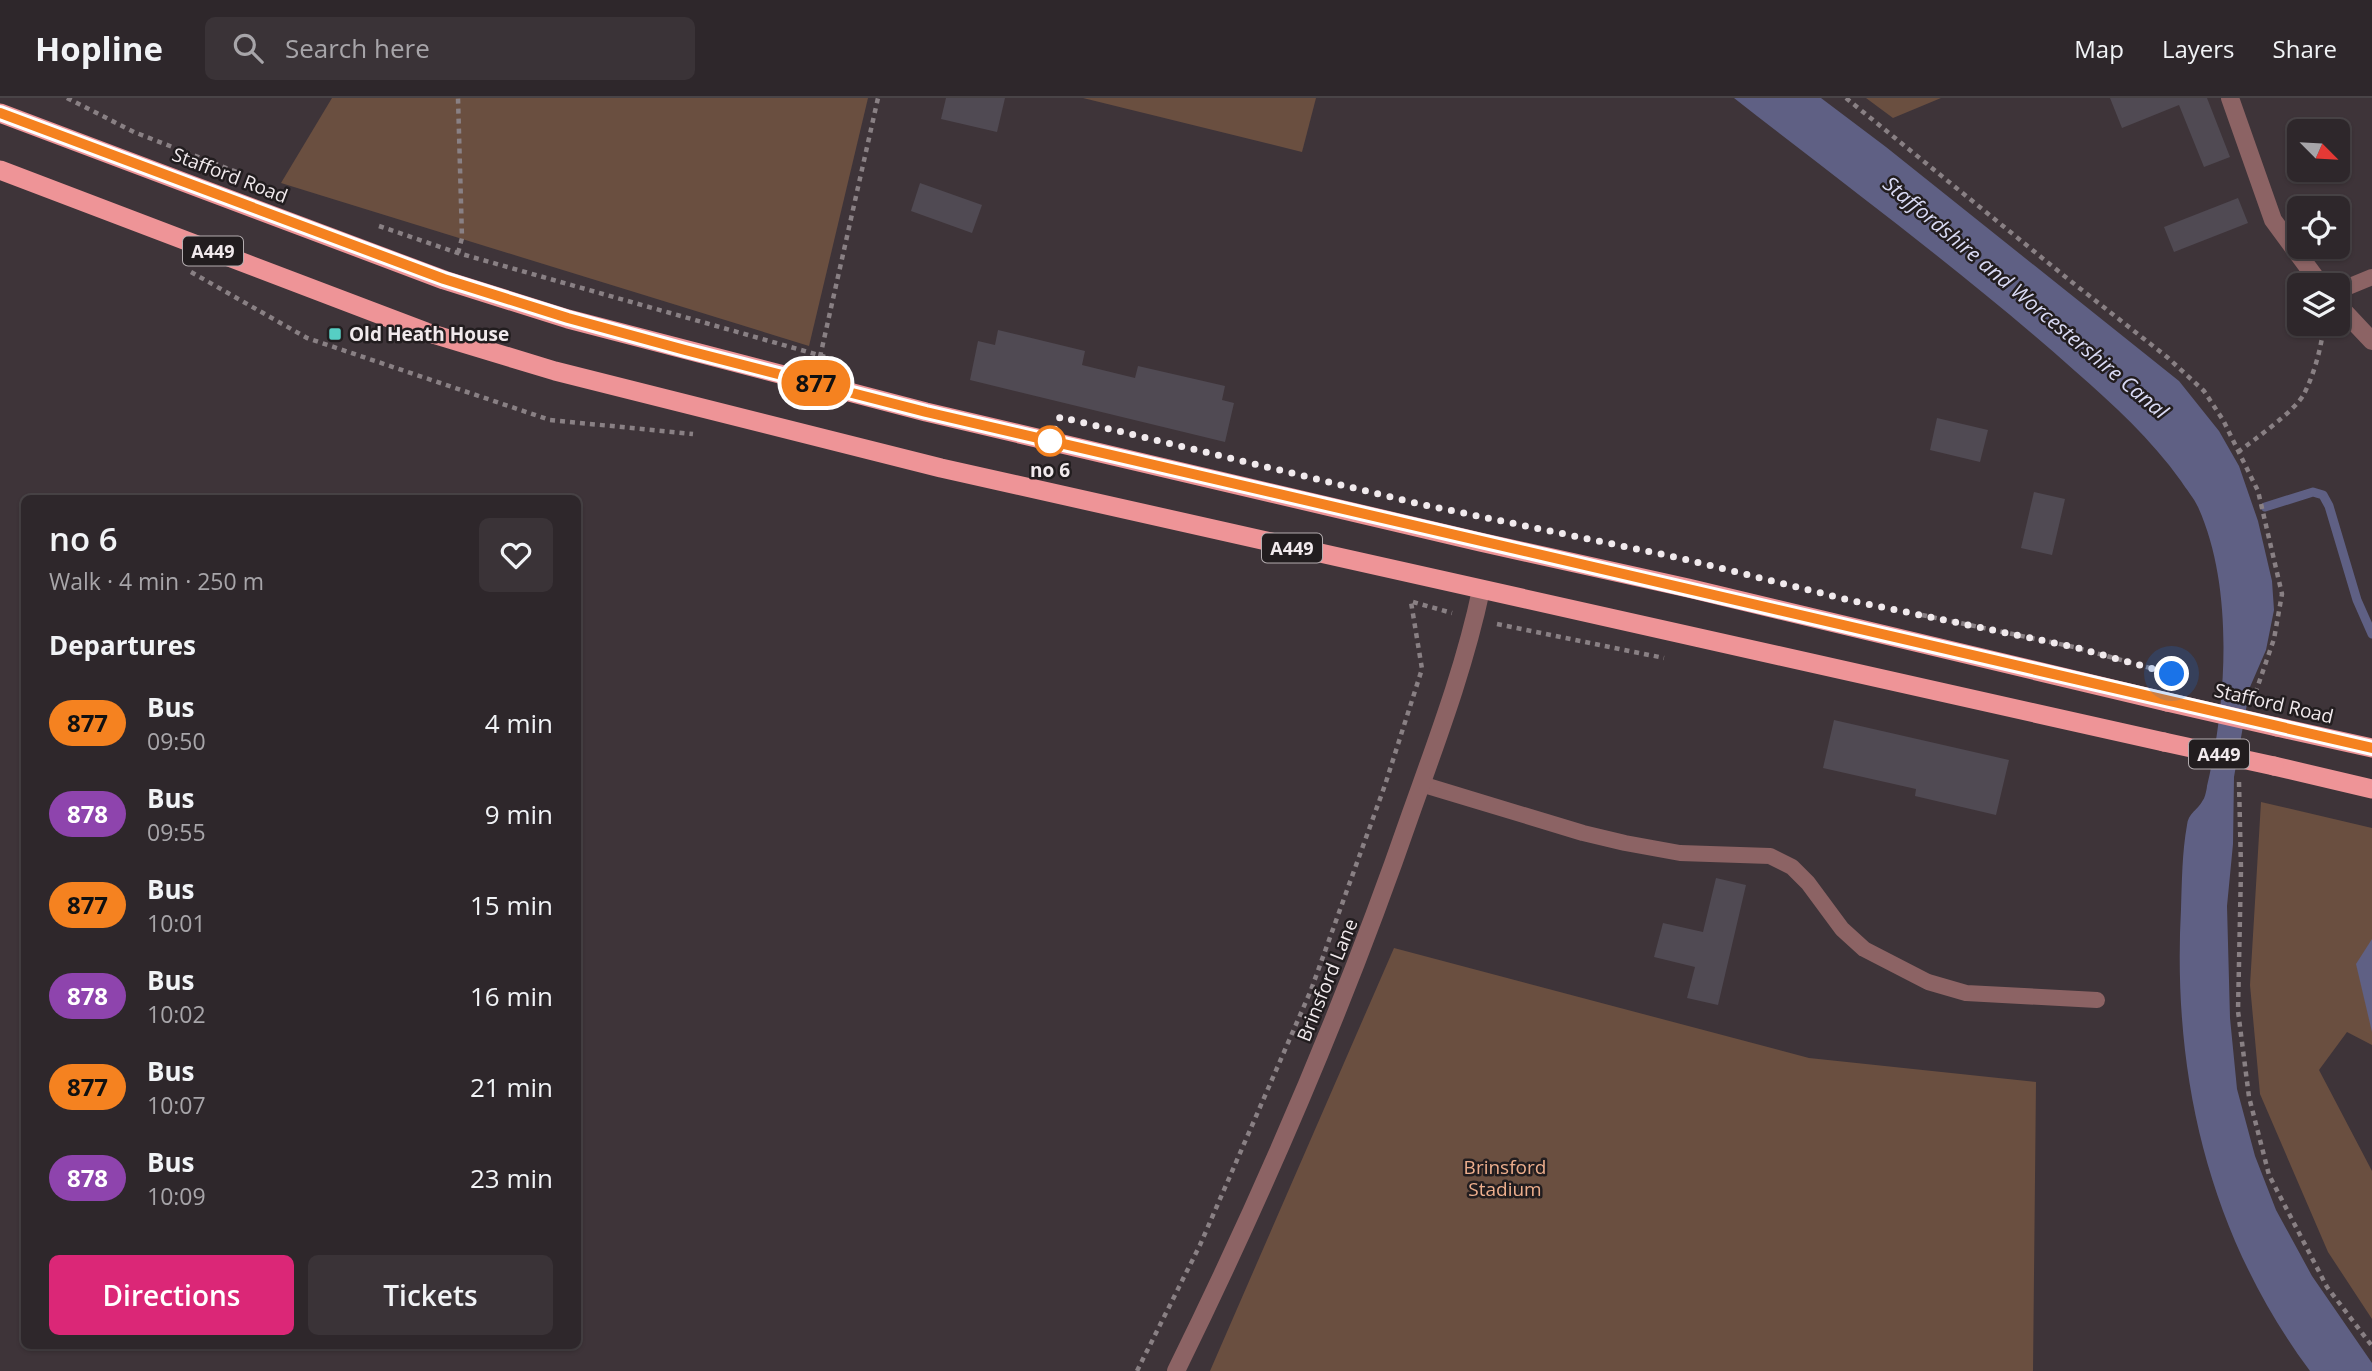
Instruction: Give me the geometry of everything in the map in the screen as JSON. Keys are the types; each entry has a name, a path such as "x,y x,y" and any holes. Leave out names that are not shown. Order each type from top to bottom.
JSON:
{"highway":[{"name":"Stafford Road","path":"0,113 444,279 568,318 926,412 2372,748"},
{"name":"A449","path":"0,170 426,332 555,371 898,458 2372,789"}],"street":[{"path":"2230,98 2273,220 2312,273"},
{"path":"2350,318 2372,341"},
{"name":"Brinsford Lane","path":"1176,1371 1269,1175 1379,907 1422,784 1475,619 1481,590"}],"lane":[{"path":"2350,286 2372,277"},
{"path":"1422,784 1583,833 1625,843 1680,853 1770,856 1792,867 1842,929 1864,949 1928,982 1966,993 2097,1000"}],"path":[{"path":"67,98 134,132 246,176"},
{"path":"458,98 462,238 458,253"},
{"path":"813,382 878,98"},
{"path":"1846,98 2167,357 2204,391 2223,420 2258,491 2281,594 2274,639 2252,703"},
{"path":"370,223 458,253 845,363"},
{"path":"2238,452 2304,396 2320,351 2322,336"},
{"path":"1137,1371 1200,1245 1311,990 1380,798 1422,669 1411,602"},
{"path":"1918,614 2074,647 2172,674"},
{"path":"2239,777 2241,869 2238,1011 2249,1097 2269,1175 2327,1287 2372,1346"}],"green space":[{"path":"332,98 868,98 809,346 281,183"},
{"path":"1083,98 1316,98 1302,152"},
{"path":"1866,98 1941,98 1893,118"},
{"path":"2261,802 2372,828 2372,1045 2347,1032 2319,1070 2372,1171 2372,1319 2328,1252 2260,1094 2250,985"},
{"name":"Brinsford Stadium","path":"1394,948 1809,1058 2036,1082 2033,1371 1210,1371"}],"water":[{"name":"Staffordshire and Worcestershire Canal","path":"1734,98 1821,98 2179,381 2219,431 2239,466 2258,521 2272,581 2274,610 2266,650 2250,687 2234,777 2233,844 2227,906 2230,1018 2237,1089 2255,1156 2276,1210 2312,1276 2372,1363 2372,1371 2310,1371 2275,1319 2246,1265 2222,1209 2204,1152 2191,1093 2183,1033 2180,971 2183,856 2188,821 2204,797 2214,753 2224,645 2217,572 2210,538 2196,504 2145,437 2075,371 1950,266"},
{"path":"2372,939 2372,1032 2356,964"}],"building":[{"path":"946,98 1005,98 997,132 941,119"},
{"path":"2110,98 2207,98 2230,157 2204,167 2179,105 2122,128"},
{"path":"920,183 982,205 972,233 911,211"},
{"path":"2238,198 2248,223 2174,252 2164,227"},
{"path":"998,330 1085,351 1082,365 1135,378 1138,366 1225,386 1222,400 1234,403 1225,442 970,380 978,341 995,345"},
{"path":"1937,418 1988,430 1980,462 1930,450"},
{"path":"2034,492 2065,499 2052,555 2021,548"},
{"path":"1834,720 2009,760 1996,815 1915,796 1916,789 1823,768"},
{"path":"1716,878 1746,885 1718,1005 1687,998 1695,967 1654,957 1663,923 1703,932"}],"waterway":[{"path":"2265,507 2313,492 2323,495 2329,506 2357,600 2372,634"}],"bus line":[{"name":"877","path":"0,113 444,279 568,318 685,350 926,412 2372,748"}],"place":[{"name":"Old Heath House","path":"335,334"},
{"name":"no 6","path":"1050,441"}],"route":[{"path":"1050,441 1060,417 1420,504 1680,558 1853,601 2074,647 2172,674"}]}
